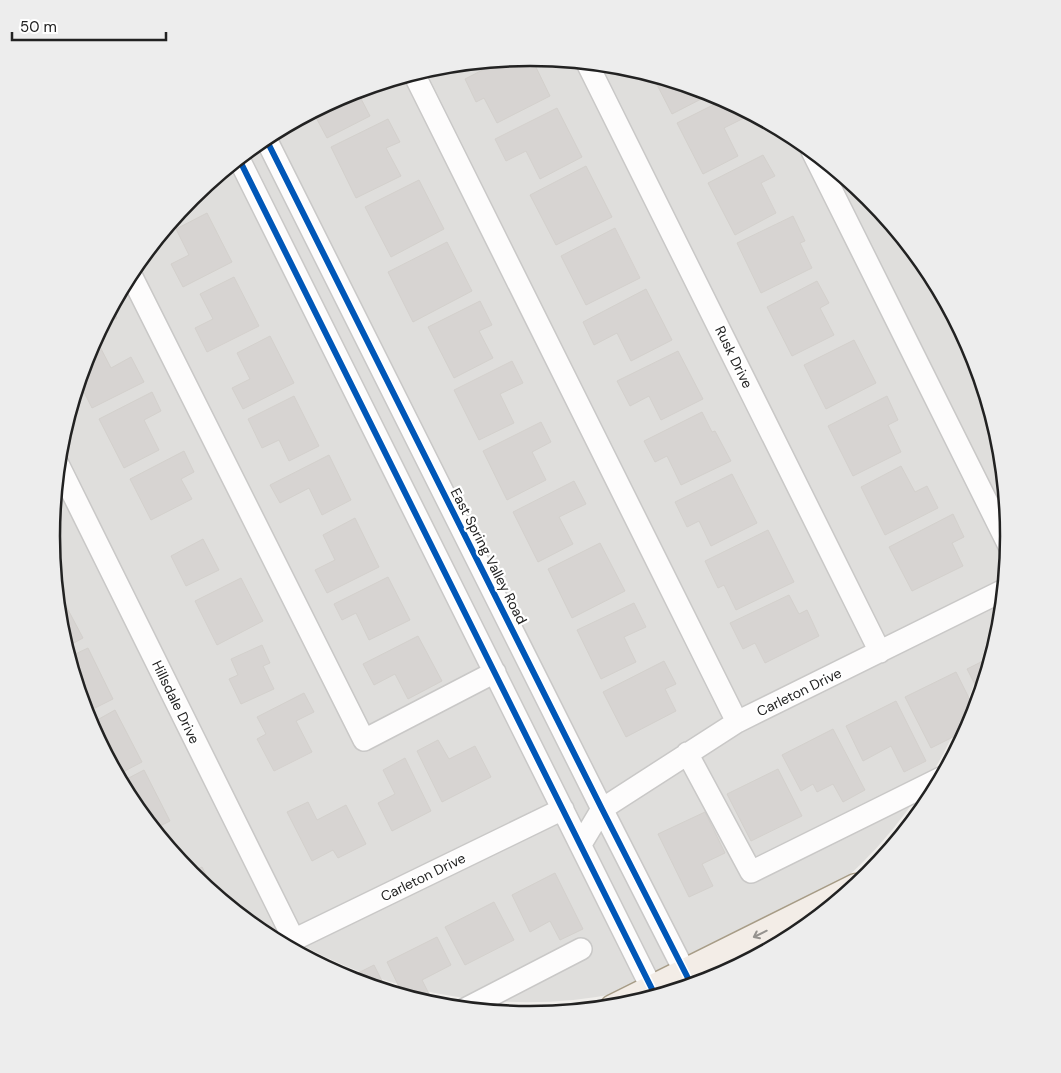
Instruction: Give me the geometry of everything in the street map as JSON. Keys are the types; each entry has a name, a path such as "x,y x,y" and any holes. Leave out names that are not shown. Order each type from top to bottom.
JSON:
{"main road":[{"path":"676,984 689,979 822,906"}],"street":[{"name":"Rusk Drive","path":"590,70 880,652"},
{"path":"417,80 737,722"},
{"name":"East Spring Valley Road","path":"269,145 689,979"},
{"path":"819,164 1001,530"},
{"path":"242,165 653,991"},
{"path":"135,282 364,740 495,672"},
{"name":"Hillsdale Drive","path":"64,476 286,938"},
{"name":"Carleton Drive","path":"602,809 737,722 997,593"},
{"path":"687,753 751,872 931,783"},
{"name":"Carleton Drive","path":"291,942 563,809"},
{"path":"581,844 602,809"},
{"path":"475,1004 581,949"}],"shaded area":[{"path":"530,66 561,67 592,70 652,82 711,102 739,115 792,145 817,163 841,183 884,226 922,275 938,301 965,356 976,385 992,445 998,487 1000,529 998,575 991,621 980,666 964,710 944,752 921,792 893,829 862,864 827,895 790,923 750,946 708,966 664,982 619,993 573,1000 527,1002 481,1000 435,993 390,982 346,966 304,946 264,923 227,895 177,847 139,798 123,772 96,717 85,688 69,628 64,598 61,567 61,506 64,475 76,415 96,356 109,328 139,275 157,250 177,226 220,183 269,145 295,129 350,102 379,91 439,75 469,70"}],"building":[{"path":"535,66 550,96 497,123 484,98 476,102 465,79 486,68"},
{"path":"656,83 702,99 672,114"},
{"path":"361,98 370,116 327,138 316,118"},
{"path":"715,104 744,118 724,128 738,156 703,174 677,123"},
{"path":"557,108 582,157 540,179 526,151 506,161 495,139"},
{"path":"388,119 400,142 386,148 401,176 356,198 331,147"},
{"path":"763,155 775,176 761,183 776,213 735,235 708,183"},
{"path":"586,166 612,217 556,245 530,195"},
{"path":"419,180 444,229 391,257 365,207"},
{"path":"207,213 232,262 183,287 171,264 189,255 176,229"},
{"path":"793,216 805,241 800,243 812,268 761,293 737,243"},
{"path":"615,228 640,278 586,305 561,256"},
{"path":"447,242 472,291 413,322 388,272"},
{"path":"234,277 259,326 207,352 195,328 213,319 200,294"},
{"path":"817,281 829,303 820,308 834,335 792,356 767,307"},
{"path":"646,289 672,340 631,361 617,333 594,345 583,322"},
{"path":"480,301 492,325 479,331 493,358 454,378 428,327"},
{"path":"270,336 294,383 243,409 232,388 250,379 237,353"},
{"path":"854,340 876,383 826,409 804,365"},
{"path":"100,347 111,368 131,357 144,382 92,408 83,391"},
{"path":"678,351 703,399 661,420 649,396 630,406 617,381"},
{"path":"512,361 523,383 500,394 514,423 479,440 454,390"},
{"path":"152,392 161,411 144,420 159,450 124,468 99,419"},
{"path":"294,396 319,446 289,461 279,440 262,448 248,419"},
{"path":"887,396 898,420 888,425 901,452 853,476 828,426"},
{"path":"702,412 712,432 715,431 731,461 681,485 667,456 655,462 644,441"},
{"path":"541,422 551,442 532,452 546,480 507,500 483,451"},
{"path":"184,451 194,472 181,479 192,499 151,520 130,479"},
{"path":"329,455 351,500 322,515 309,488 280,503 270,485"},
{"path":"901,466 915,492 927,486 938,508 885,535 861,487"},
{"path":"732,474 757,523 711,546 699,521 687,527 675,502"},
{"path":"574,481 586,504 559,517 573,544 538,562 513,512"},
{"path":"953,514 964,537 952,543 963,566 912,591 889,547"},
{"path":"355,518 379,567 327,593 315,570 335,560 323,535"},
{"path":"768,530 794,582 736,610 724,585 718,588 705,561"},
{"path":"203,539 219,570 186,586 171,556"},
{"path":"600,543 625,591 572,618 548,569"},
{"path":"388,577 410,620 369,640 356,613 342,620 334,604"},
{"path":"241,578 263,621 217,645 195,601"},
{"path":"789,595 799,614 807,610 819,636 765,663 755,643 743,649 730,623"},
{"path":"634,603 646,627 624,637 636,662 601,679 577,630"},
{"path":"65,604 83,638 73,643"},
{"path":"418,636 442,681 408,699 395,674 374,685 363,664"},
{"path":"262,645 270,663 263,666 274,689 241,704 229,679 238,675 231,659"},
{"path":"88,648 113,699 93,709 75,654"},
{"path":"984,660 976,687 967,669"},
{"path":"664,661 676,684 665,689 676,711 626,737 603,692"},
{"path":"956,672 971,702 957,735 931,748 905,697"},
{"path":"304,693 314,712 296,721 312,752 274,771 257,739 266,734 257,717"},
{"path":"896,701 926,761 904,772 891,746 863,761 846,726"},
{"path":"115,710 142,762 123,772 97,720"},
{"path":"833,729 865,790 843,802 833,784 817,792 813,784 801,791 782,755"},
{"path":"438,740 449,759 475,746 491,777 442,802 417,751"},
{"path":"405,758 431,811 392,831 378,803 395,794 383,770"},
{"path":"778,769 802,816 751,841 727,794"},
{"path":"144,770 170,821 160,826 127,779"},
{"path":"308,802 317,820 346,805 366,844 338,858 333,850 312,861 287,812"},
{"path":"705,812 725,853 702,864 713,886 689,897 658,834"},
{"path":"202,867 208,878 198,869"},
{"path":"555,873 583,929 560,940 550,921 530,932 512,895"},
{"path":"494,902 514,940 465,965 445,927"},
{"path":"437,937 451,965 422,980 430,996 400,988 387,962"},
{"path":"374,965 383,983 379,982 357,974"}],"cycle path":[{"path":"269,145 689,979"},
{"path":"242,165 653,991"}]}
